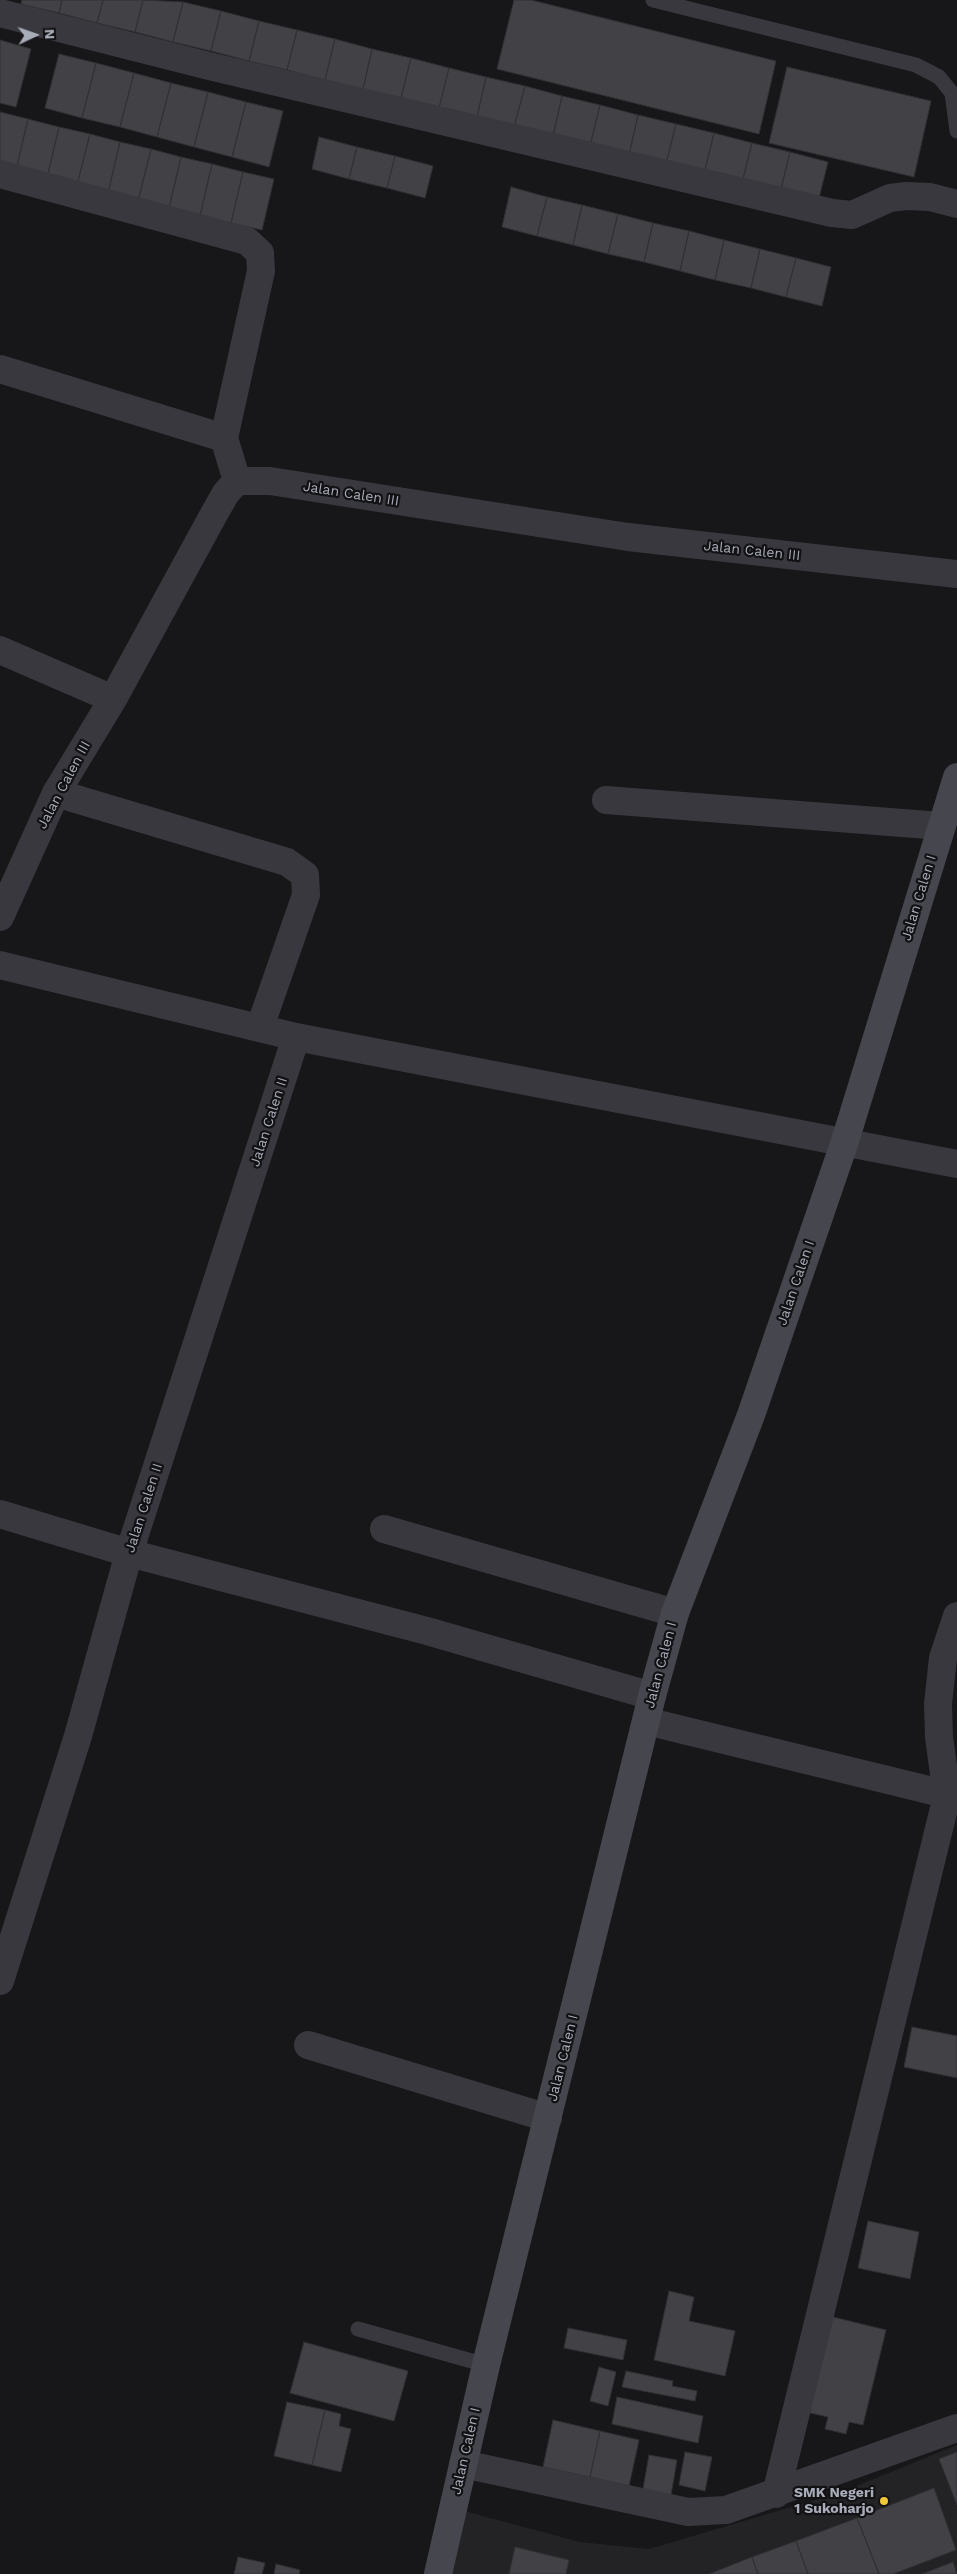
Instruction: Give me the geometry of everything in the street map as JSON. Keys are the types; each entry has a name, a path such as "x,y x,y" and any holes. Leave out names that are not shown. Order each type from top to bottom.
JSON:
{"street":[{"path":"0,13 213,67 832,213 852,215 890,198 906,196 930,197 957,204"},
{"path":"0,174 247,241 260,253 261,271 224,438 237,481"},
{"path":"0,369 224,438"},
{"name":"Jalan Calen III","path":"0,917 56,793 113,699 226,493 237,481 270,481 628,537 957,574"},
{"path":"0,650 113,699"},
{"name":"Jalan Calen I","path":"438,2574 486,2365 649,1709 675,1613 751,1414 845,1141 957,778"},
{"path":"56,793 287,862 305,875 306,895 260,1027"},
{"path":"606,800 941,826"},
{"path":"0,966 296,1037 957,1164"},
{"name":"Jalan Calen II","path":"0,1981 78,1736 129,1553 296,1037"},
{"path":"0,1514 129,1553 427,1631 649,1709 952,1796"},
{"path":"384,1529 675,1613"},
{"path":"776,2494 952,1796 939,1736 938,1704 943,1658 957,1616"},
{"path":"308,2045 548,2118"},
{"path":"463,2464 688,2512 726,2510 776,2494 957,2428"}],"lane":[{"path":"654,0 916,65 939,76 952,93 957,131"},
{"path":"358,2329 486,2365"}],"shaded area":[{"name":"SMK Negeri 1 Sukoharjo","path":"957,2445 957,2574 451,2574 464,2511 580,2542 649,2549 842,2492"}],"building":[{"path":"22,0 62,0 59,13 21,4"},
{"path":"62,0 103,0 97,23 59,13"},
{"path":"103,0 143,0 135,32 97,23"},
{"path":"143,0 183,2 173,42 135,32"},
{"path":"514,0 531,0 776,61 759,134 497,69"},
{"path":"183,2 221,11 211,51 173,42"},
{"path":"221,11 259,21 249,61 211,51"},
{"path":"259,21 297,30 287,70 249,61"},
{"path":"297,30 335,39 325,80 287,70"},
{"path":"335,39 372,49 363,89 325,80"},
{"path":"0,40 31,49 16,107 0,103"},
{"path":"372,49 411,58 401,98 363,89"},
{"path":"59,54 96,63 82,118 45,108"},
{"path":"411,58 449,68 439,108 401,98"},
{"path":"96,63 134,73 120,127 82,118"},
{"path":"787,67 931,101 914,177 769,143"},
{"path":"449,68 486,77 477,117 439,108"},
{"path":"134,73 171,83 157,137 120,127"},
{"path":"486,77 525,86 514,127 477,117"},
{"path":"171,83 208,92 194,147 157,137"},
{"path":"525,86 562,96 553,136 514,127"},
{"path":"208,92 246,102 232,157 194,147"},
{"path":"562,96 600,105 590,146 553,136"},
{"path":"246,102 283,111 269,167 232,157"},
{"path":"600,105 638,115 629,155 590,146"},
{"path":"0,112 28,119 16,170 0,166"},
{"path":"638,115 676,124 666,164 629,155"},
{"path":"28,119 59,127 47,178 16,170"},
{"path":"676,124 714,133 704,174 666,164"},
{"path":"59,127 90,134 77,185 47,178"},
{"path":"714,133 752,143 742,183 704,174"},
{"path":"90,134 120,142 108,193 77,185"},
{"path":"319,137 357,147 349,179 312,169"},
{"path":"120,142 151,149 138,201 108,193"},
{"path":"752,143 790,152 780,193 742,183"},
{"path":"357,147 395,156 387,188 349,179"},
{"path":"151,149 181,157 169,208 138,201"},
{"path":"790,152 828,162 818,202 780,193"},
{"path":"395,156 433,166 425,198 387,188"},
{"path":"181,157 212,164 200,216 169,208"},
{"path":"212,164 243,172 231,223 200,216"},
{"path":"243,172 274,179 262,230 231,223"},
{"path":"511,187 547,197 537,236 502,227"},
{"path":"547,197 582,205 573,245 537,236"},
{"path":"582,205 618,214 608,254 573,245"},
{"path":"618,214 653,223 644,262 608,254"},
{"path":"653,223 689,231 680,271 644,262"},
{"path":"689,231 724,240 715,280 680,271"},
{"path":"724,240 760,249 751,288 715,280"},
{"path":"760,249 796,258 786,297 751,288"},
{"path":"796,258 831,267 822,306 786,297"},
{"path":"912,2027 957,2036 957,2078 904,2067"},
{"path":"868,2221 919,2232 910,2279 858,2268"},
{"path":"669,2291 694,2297 689,2321 735,2331 725,2376 654,2360"},
{"path":"829,2316 886,2330 863,2425 849,2422 846,2434 825,2429 828,2417 806,2412"},
{"path":"568,2328 627,2340 623,2360 564,2348"},
{"path":"304,2342 408,2371 394,2421 290,2393"},
{"path":"599,2367 616,2372 608,2406 590,2401"},
{"path":"626,2371 673,2381 672,2386 697,2391 695,2401 622,2387"},
{"path":"617,2397 703,2416 698,2443 612,2424"},
{"path":"287,2402 325,2410 312,2465 274,2456"},
{"path":"325,2410 341,2414 339,2426 351,2429 341,2472 312,2465"},
{"path":"553,2420 600,2431 590,2477 543,2467"},
{"path":"600,2431 639,2440 629,2486 590,2477"},
{"path":"685,2452 712,2457 705,2491 679,2485"},
{"path":"957,2452 957,2505 939,2459"},
{"path":"649,2455 677,2460 671,2495 643,2489"},
{"path":"934,2488 956,2550 893,2574 879,2574 857,2518"},
{"path":"857,2518 879,2574 808,2574 796,2541"},
{"path":"796,2541 808,2574 758,2574 752,2557"},
{"path":"515,2547 569,2560 566,2574 509,2574"},
{"path":"238,2557 265,2563 262,2574 234,2574"},
{"path":"752,2557 758,2574 709,2574"},
{"path":"953,2562 957,2574 922,2574"},
{"path":"276,2564 300,2570 299,2574 274,2574"}],"place":[{"name":"SMK Negeri 1 Sukoharjo","path":"884,2501"}]}
